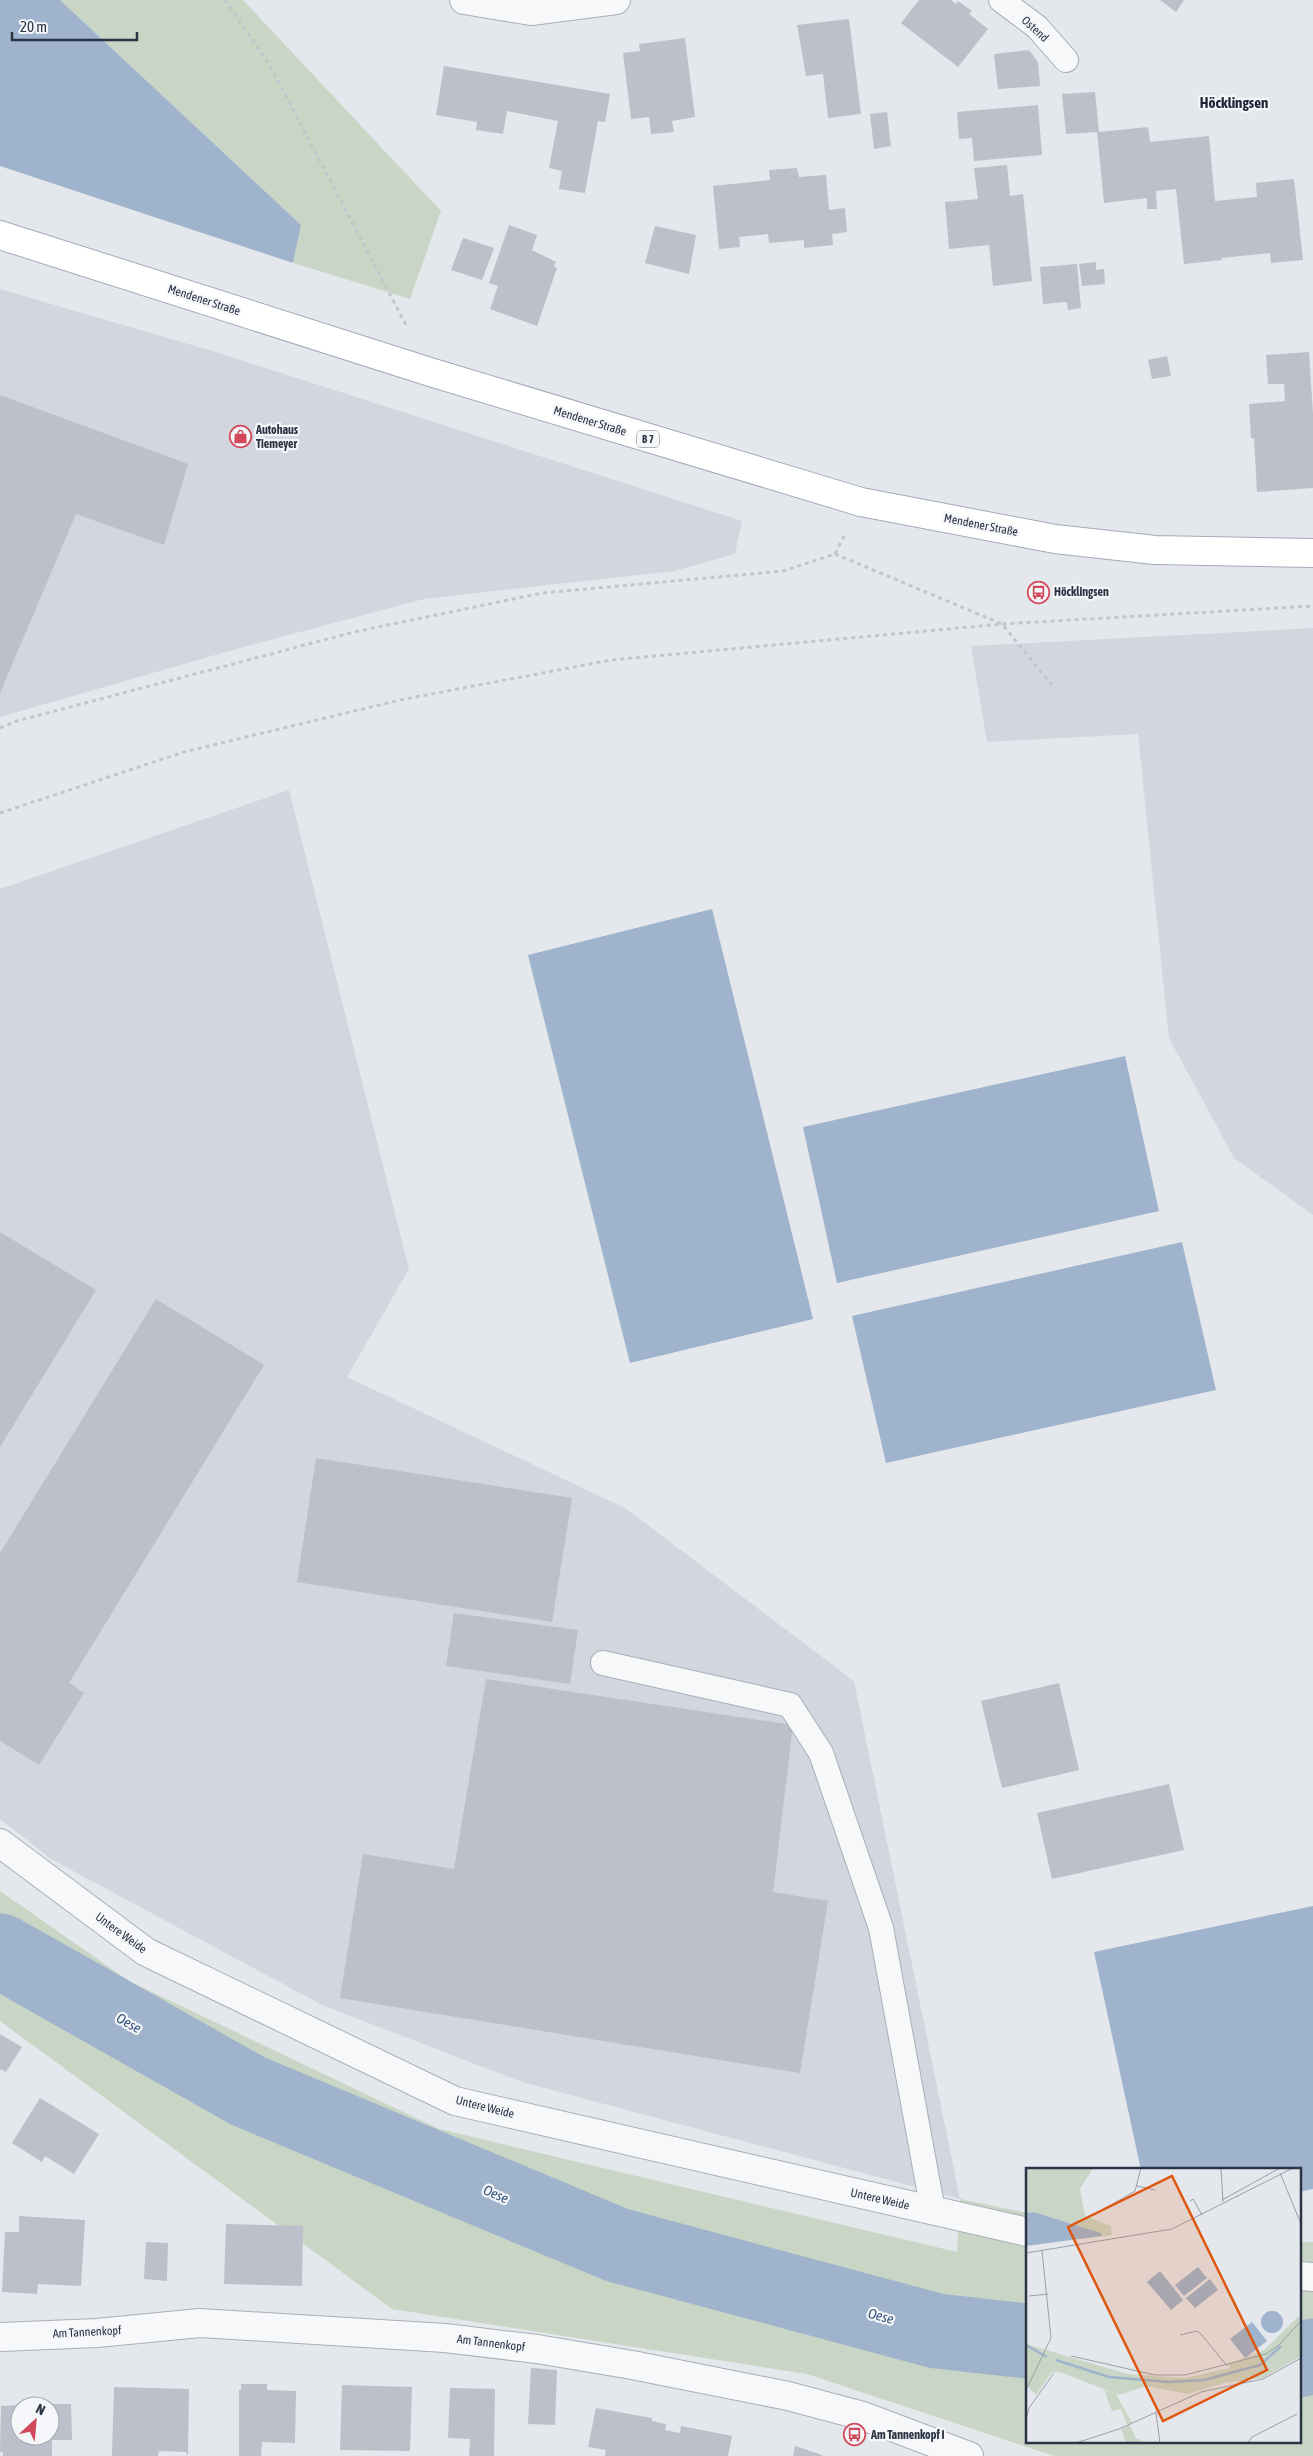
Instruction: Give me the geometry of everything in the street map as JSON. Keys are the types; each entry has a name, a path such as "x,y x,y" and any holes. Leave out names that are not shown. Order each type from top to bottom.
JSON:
{"main road":[{"name":"Mendener Straße","path":"0,235 430,372 861,502 1054,539 1155,550 1313,553"}],"street":[{"path":"464,0 531,11 616,0"},
{"name":"Untere Weide","path":"0,1843 146,1952 455,2101 1026,2232"},
{"path":"1300,2276 1313,2277"},
{"name":"Am Tannenkopf","path":"0,2337 97,2333 200,2324 445,2338 575,2355 788,2396 862,2416 969,2456"}],"lane":[{"name":"Ostend","path":"1002,0 1036,28 1066,60"},
{"path":"603,1663 790,1704 821,1753 881,1928 933,2211"}],"path":[{"path":"225,0 269,64 430,372"},
{"path":"835,554 861,502"},
{"path":"0,728 17,720 364,630 542,593 783,571 835,554 1002,624 1052,684"},
{"path":"0,813 184,752 400,700 582,665 621,659 1002,624 1313,606"}],"shaded area":[{"name":"Autohaus Tiemeyer","path":"0,289 219,353 742,521 735,554 674,571 424,599 229,651 0,717"},
{"path":"1313,628 1313,1215 1234,1158 1169,1038 1138,734 987,742 971,646"},
{"path":"289,790 409,1269 347,1377 625,1508 854,1681 960,2199 522,2082 322,2005 51,1859 0,1819 0,889"}],"green space":[{"path":"60,0 243,0 441,211 410,299 293,263 301,225"},
{"path":"0,1891 129,1981 439,2129 957,2252 960,2199 1026,2213 1026,2444 1300,2444 1300,2242 1313,2242 1313,2456 1054,2456 807,2374 392,2309 0,2021"}],"water":[{"path":"0,0 60,0 301,225 293,263 0,166"},
{"path":"712,909 813,1319 630,1363 528,955"},
{"path":"1125,1056 1159,1211 837,1283 803,1127"},
{"path":"1182,1242 1216,1390 886,1463 852,1316"},
{"path":"1313,1906 1313,2189 1300,2192 1300,2168 1141,2168 1094,1952"}],"building":[{"path":"919,0 951,0 956,4 958,1 972,11 969,14 988,29 958,67 901,23"},
{"path":"1160,0 1184,0 1176,12"},
{"path":"849,19 861,114 828,118 823,74 806,76 797,25"},
{"path":"685,38 695,117 672,121 674,132 651,134 649,117 631,119 623,53 640,51 639,44"},
{"path":"1029,50 1038,62 1040,86 998,89 994,54"},
{"path":"444,66 610,94 605,122 598,121 585,193 559,189 562,171 549,168 558,121 507,111 503,134 476,130 477,122 436,115"},
{"path":"1095,92 1099,132 1148,127 1150,142 1209,136 1215,201 1257,197 1256,183 1294,179 1303,260 1271,263 1270,253 1184,264 1176,189 1156,191 1157,209 1147,209 1147,198 1104,203 1097,132 1066,134 1062,94"},
{"path":"1038,105 1042,155 974,161 972,138 959,139 957,112"},
{"path":"887,112 891,146 874,149 870,114"},
{"path":"1007,165 1010,196 1023,194 1032,281 993,286 989,245 949,249 945,202 978,199 974,168"},
{"path":"797,168 799,177 826,175 829,210 845,208 847,232 832,234 833,245 804,248 804,240 769,243 768,234 739,237 740,247 719,249 713,186 770,180 769,170"},
{"path":"509,225 537,235 532,250 556,262 554,267 557,268 537,326 490,309 498,286 489,283"},
{"path":"655,226 696,235 689,274 645,263"},
{"path":"463,238 494,248 482,280 451,270"},
{"path":"1096,262 1096,270 1104,269 1105,284 1082,286 1079,264"},
{"path":"1077,264 1081,308 1068,310 1067,302 1043,304 1040,267"},
{"path":"1309,352 1313,414 1313,488 1257,492 1254,438 1251,438 1249,404 1285,401 1284,384 1268,384 1266,355"},
{"path":"1167,356 1171,376 1152,379 1148,360"},
{"path":"0,395 188,464 164,545 76,514 0,693"},
{"path":"0,1232 96,1290 0,1447"},
{"path":"156,1299 264,1365 69,1683 84,1693 39,1765 0,1741 0,1553"},
{"path":"316,1458 572,1498 552,1622 297,1582"},
{"path":"454,1613 578,1630 570,1684 446,1666"},
{"path":"486,1679 793,1725 773,1892 828,1901 800,2073 340,1998 363,1854 454,1869"},
{"path":"1059,1683 1079,1770 1002,1788 981,1701"},
{"path":"1169,1784 1184,1850 1052,1879 1037,1813"},
{"path":"0,2034 22,2047 6,2072 0,2069"},
{"path":"40,2098 99,2134 74,2174 45,2156 42,2162 12,2143"},
{"path":"19,2216 85,2220 81,2286 38,2284 37,2294 2,2292 5,2232 19,2232"},
{"path":"226,2224 303,2226 302,2286 224,2284"},
{"path":"146,2242 168,2243 167,2281 144,2279"},
{"path":"531,2368 557,2370 555,2425 528,2424"},
{"path":"241,2384 267,2384 267,2390 296,2391 295,2443 262,2442 261,2456 239,2456 239,2390 241,2390"},
{"path":"342,2385 412,2387 410,2451 340,2450"},
{"path":"114,2387 189,2389 188,2456 186,2452 159,2451 158,2456 112,2456"},
{"path":"450,2388 495,2389 494,2456 469,2456 470,2439 448,2438"},
{"path":"60,2404 71,2404 72,2440 60,2440"},
{"path":"1,2406 10,2406 10,2446 52,2446 52,2456 3,2456 3,2452 0,2452"},
{"path":"596,2408 652,2418 652,2421 666,2424 665,2430 680,2433 681,2426 732,2436 728,2456 605,2456 606,2450 588,2447"},
{"path":"795,2446 819,2454 824,2456 793,2456"}],"waterway":[{"name":"Oese","path":"0,1951 248,2091 617,2245 937,2331 1026,2341"},
{"name":"Oese","path":"1300,2360 1313,2356"}],"place":[{"name":"Autohaus Tiemeyer","path":"240,437"},
{"name":"Höcklingsen","path":"1038,592"},
{"name":"Am Tannenkopf I","path":"855,2435"}],"district":[{"name":"Höcklingsen","path":"1234,103"}]}
